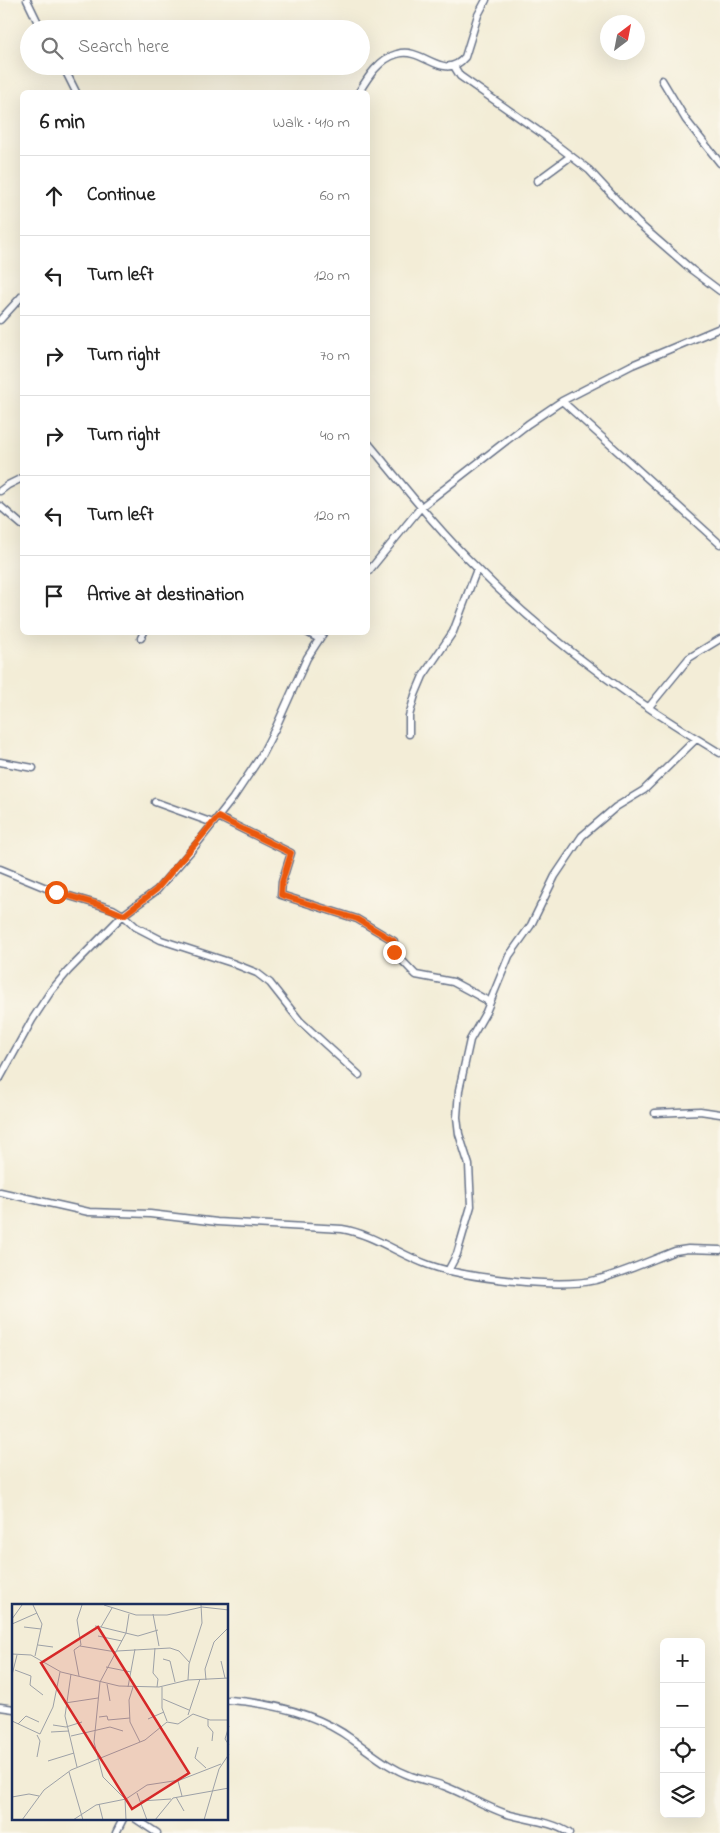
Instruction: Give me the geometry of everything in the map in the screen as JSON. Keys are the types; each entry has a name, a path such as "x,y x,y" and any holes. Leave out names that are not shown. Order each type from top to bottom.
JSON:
{"street":[{"path":"27,0 37,20"},
{"path":"360,90 370,75 382,62 396,54 406,52 442,66 454,66 465,57 478,14 486,0"},
{"path":"454,66 460,76 590,170 638,223 720,292"},
{"path":"68,75 75,90"},
{"path":"662,80 686,120 720,163"},
{"path":"537,181 570,156"},
{"path":"0,320 20,298"},
{"path":"370,570 422,507 522,429 562,401 632,365 720,328"},
{"path":"562,401 720,544"},
{"path":"370,445 445,535 477,569 521,609 572,651 649,707 720,753"},
{"path":"0,491 20,479"},
{"path":"0,506 20,523"},
{"path":"409,734 409,716 415,695 423,676 453,632 477,569"},
{"path":"312,635 319,639"},
{"path":"0,1078 28,1027 51,991 68,971 124,915 156,890 218,817 261,756 276,728 306,658 322,635"},
{"path":"649,707 689,658 715,644 720,639"},
{"path":"448,1271 457,1254 471,1206 469,1165 458,1134 459,1090 470,1040 490,1002 509,956 531,924 556,876 582,836 616,808 644,790 696,739"},
{"path":"0,762 33,768"},
{"path":"155,802 213,823"},
{"path":"218,817 291,853 282,882 281,895 357,919 394,941 394,952 416,975 453,982 490,1002"},
{"path":"0,868 56,892 113,909 124,915 136,927 161,940 257,973 270,983 300,1021 360,1075"},
{"path":"655,1113 700,1111 720,1114"},
{"path":"0,1192 89,1212 150,1214 217,1222 288,1225 354,1231 411,1259 448,1271 506,1279 574,1283 595,1280 675,1251 688,1249 720,1250"},
{"path":"229,1700 265,1704 307,1714 338,1730 383,1763 412,1777 445,1786 493,1809 569,1833"},
{"path":"116,1833 122,1820"},
{"path":"138,1820 157,1833"}],"route":[{"path":"56,892 113,909 124,915 156,890 218,817 291,853 282,882 281,895 357,919 394,941 394,952"}]}
